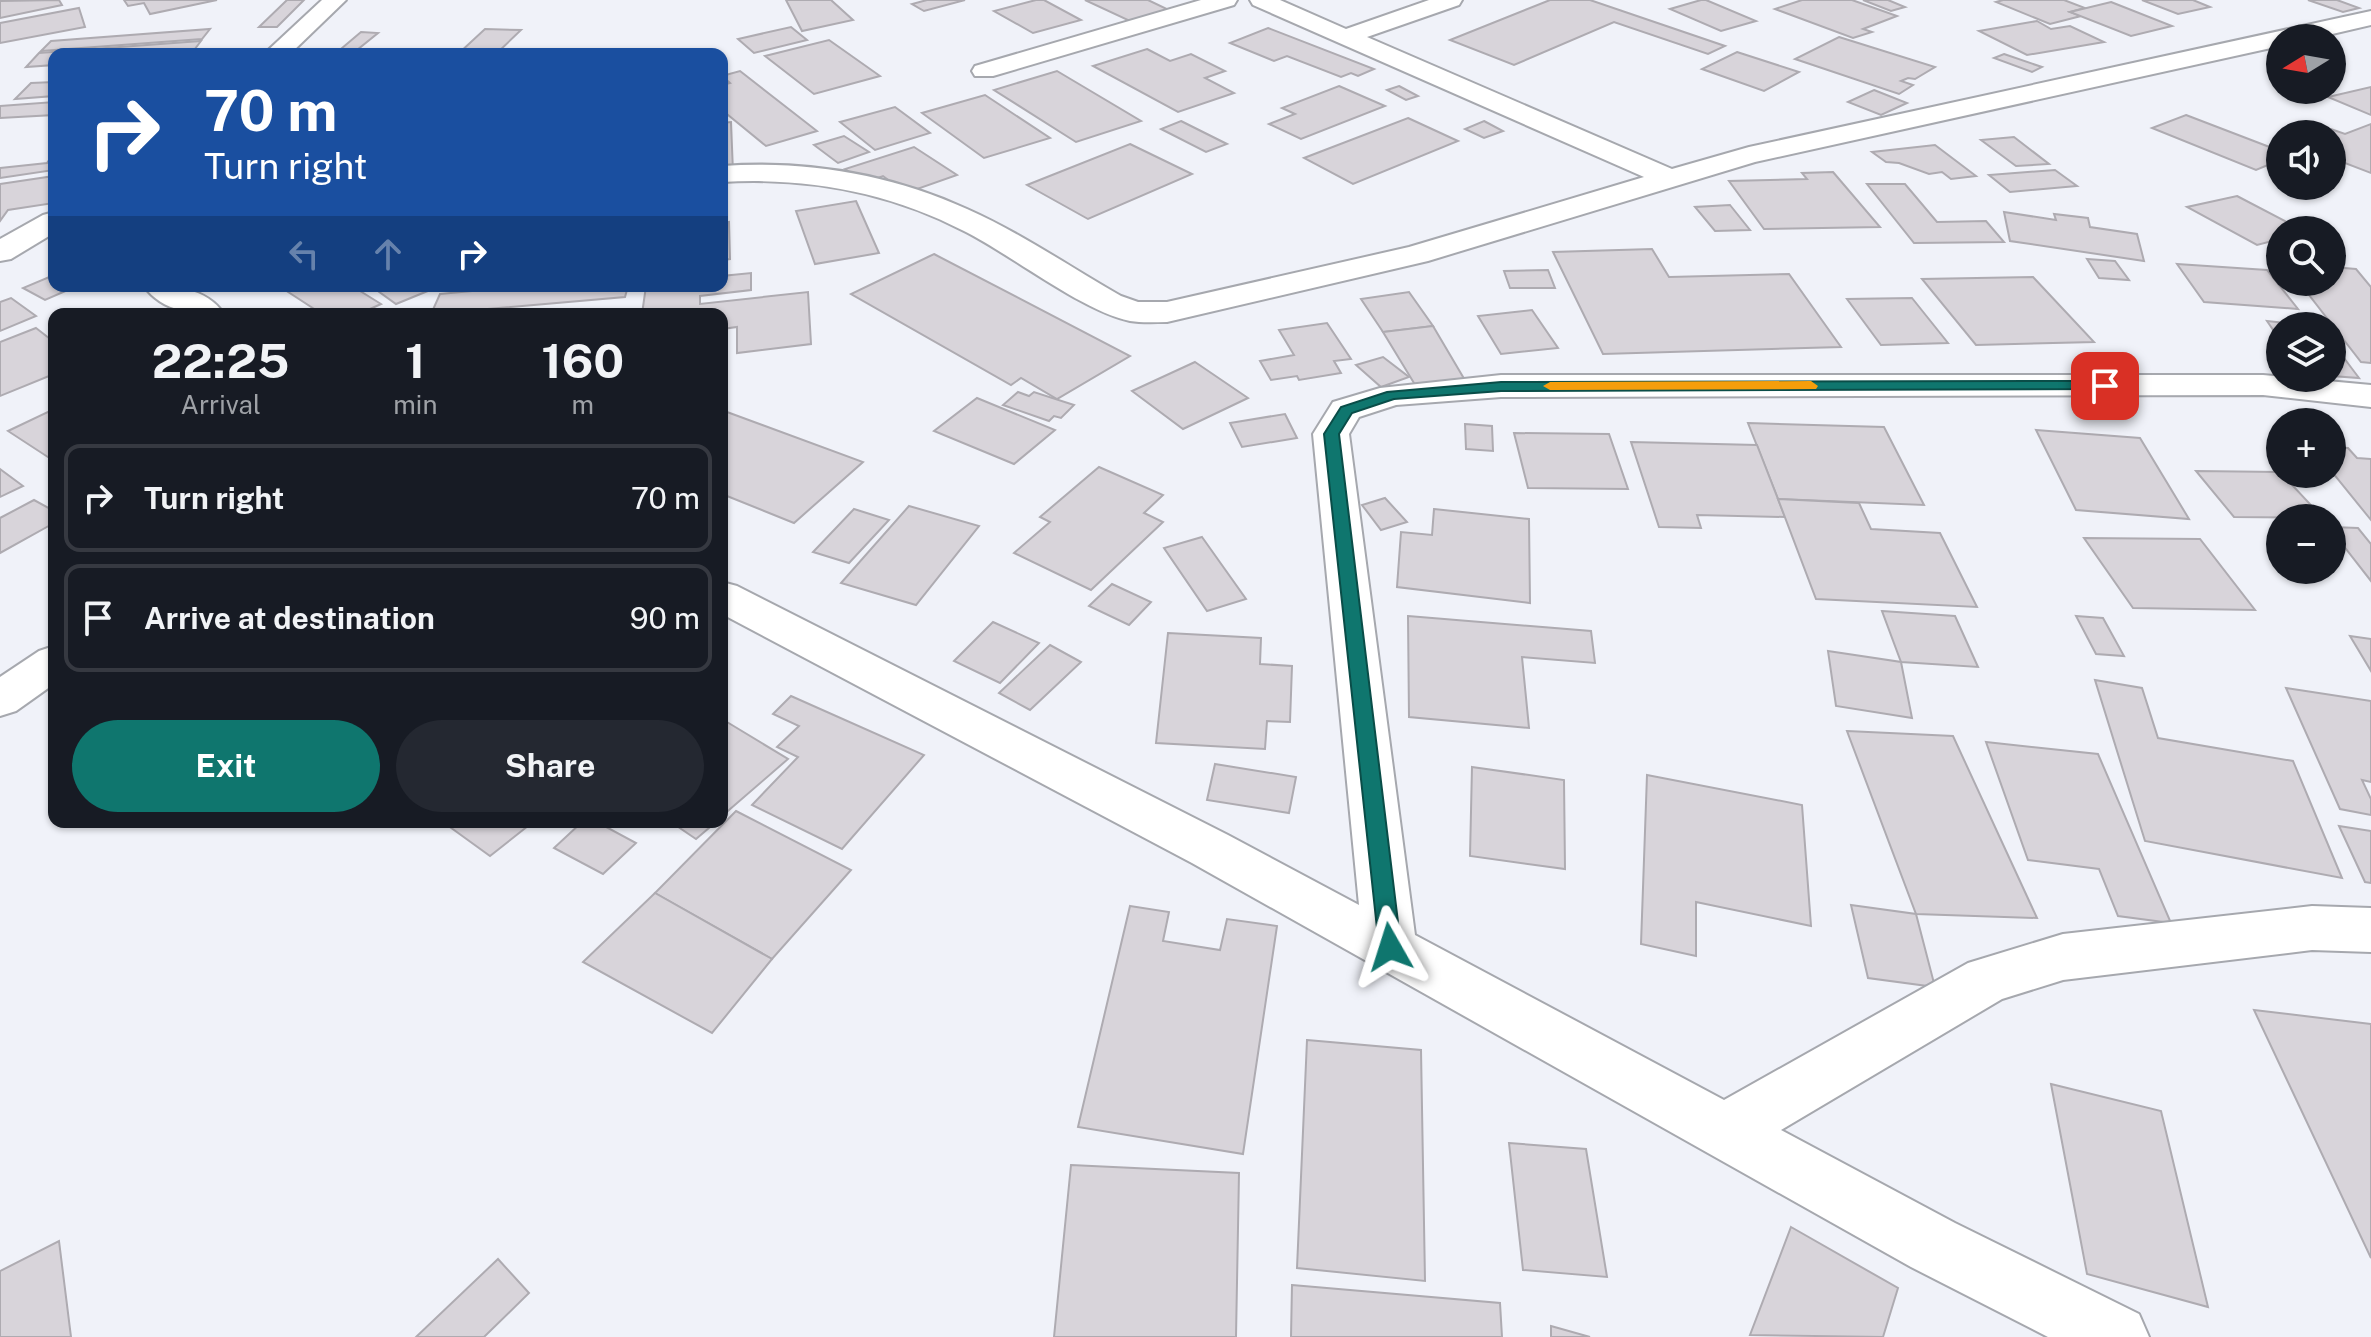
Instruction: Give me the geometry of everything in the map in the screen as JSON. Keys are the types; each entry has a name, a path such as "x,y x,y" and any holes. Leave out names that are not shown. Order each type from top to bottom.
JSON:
{"street":[{"path":"283,48 335,0"},
{"path":"984,71 1226,0"},
{"path":"1261,0 1669,178"},
{"path":"1345,37 1451,0"},
{"path":"2344,24 2371,18"},
{"path":"728,174 780,171 896,194 955,215 1110,303 1134,312 1167,312 1417,254 1765,152 2266,42"},
{"path":"0,252 34,234"},
{"path":"170,292 198,308"},
{"path":"1390,947 1331,434 1346,410 1392,395 1501,386 2263,385 2371,396"},
{"path":"728,599 1210,849 1933,1245 2116,1337"},
{"path":"0,699 48,666"},
{"path":"1725,1131 1987,980 2063,957 2312,928 2371,930"}],"building":[{"path":"59,0 62,5 0,18 0,1"},
{"path":"124,0 217,0 150,14 144,3 128,6"},
{"path":"287,0 304,0 277,27 259,27"},
{"path":"786,0 831,0 853,20 802,31"},
{"path":"927,0 965,0 924,11 912,4"},
{"path":"1044,0 1081,20 1033,33 994,11"},
{"path":"1085,0 1148,0 1169,10 1132,22"},
{"path":"1550,0 1590,0 1725,46 1708,54 1614,22 1514,65 1450,40"},
{"path":"1701,0 1756,21 1721,31 1670,9"},
{"path":"1802,0 1852,0 1897,16 1863,29 1872,32 1853,38 1775,9"},
{"path":"1863,0 1888,0 1905,7 1891,11"},
{"path":"2064,0 2085,8 2070,12 2081,16 2050,24 1996,2"},
{"path":"2142,0 2193,0 2210,7 2178,14"},
{"path":"2308,0 2337,0 2359,8 2343,12"},
{"path":"2111,2 2172,26 2131,36 2070,12"},
{"path":"79,8 85,27 0,43 0,23"},
{"path":"2037,21 2051,29 2070,26 2104,42 2027,55 1979,31"},
{"path":"791,27 807,40 754,53 738,39"},
{"path":"1268,28 1374,69 1358,76 1351,73 1341,77 1287,56 1274,61 1230,43"},
{"path":"210,29 202,39 48,48 41,51 51,41"},
{"path":"485,29 521,30 502,48 464,48"},
{"path":"361,32 378,33 359,48 342,48"},
{"path":"1839,37 1935,67 1915,79 1901,81 1913,85 1899,94 1795,59"},
{"path":"829,40 880,76 814,94 765,56"},
{"path":"201,41 196,48 106,48"},
{"path":"1147,49 1170,61 1191,54 1225,71 1205,78 1234,93 1178,112 1093,66"},
{"path":"48,52 48,65 26,67 39,53"},
{"path":"1737,52 1799,72 1764,91 1702,69"},
{"path":"2004,54 2042,67 2032,72 1994,58"},
{"path":"740,71 817,131 766,146 728,115 728,74"},
{"path":"1057,71 1141,121 1076,142 994,90"},
{"path":"48,82 48,96 15,99 31,83"},
{"path":"1339,86 1385,106 1301,139 1269,124 1295,114 1282,108"},
{"path":"1399,86 1418,96 1406,100 1387,90"},
{"path":"2371,87 2371,115 2345,104 2346,93"},
{"path":"1874,90 1907,103 1881,115 1848,102"},
{"path":"985,95 1050,138 984,158 922,113"},
{"path":"48,102 48,115 0,118 0,106"},
{"path":"895,107 930,133 875,150 840,122"},
{"path":"2186,115 2266,146 2266,166 2256,170 2152,128"},
{"path":"1408,118 1458,141 1353,184 1304,158"},
{"path":"1181,121 1227,144 1206,152 1161,129"},
{"path":"1484,121 1503,131 1484,138 1465,129"},
{"path":"728,122 731,122 733,172 728,172"},
{"path":"2371,124 2371,173 2346,163 2346,134"},
{"path":"844,136 869,152 838,163 814,145"},
{"path":"2014,137 2049,164 2016,166 1981,140"},
{"path":"1130,144 1192,174 1088,219 1027,185"},
{"path":"1935,145 1976,176 1951,179 1942,172 1929,174 1899,163 1886,162 1872,152"},
{"path":"914,147 957,175 906,193 883,176 864,183 845,169"},
{"path":"47,163 48,171 0,178 0,168"},
{"path":"2055,170 2077,186 2010,192 1989,175"},
{"path":"1833,172 1880,227 1764,229 1729,181 1807,179 1802,173"},
{"path":"48,177 48,204 8,210 0,221 0,184"},
{"path":"1867,184 1905,184 1937,222 1986,221 2004,242 1914,243"},
{"path":"2237,196 2275,216 2266,216 2266,243 2257,245 2187,207"},
{"path":"856,201 879,253 815,264 796,211"},
{"path":"1730,205 1750,230 1715,231 1695,207"},
{"path":"2004,212 2056,220 2054,214 2088,218 2090,227 2137,234 2144,261 2010,241"},
{"path":"728,222 730,259 728,259"},
{"path":"1652,249 1669,277 1789,274 1841,347 1603,354 1553,252"},
{"path":"934,254 1130,356 1057,399 1021,378 1011,385 851,294"},
{"path":"2087,259 2115,261 2129,280 2099,278"},
{"path":"2177,264 2266,270 2266,296 2288,296 2298,309 2204,302"},
{"path":"2346,268 2356,269 2371,287 2371,363 2361,362 2346,343 2346,312 2322,312 2310,296 2346,296"},
{"path":"1548,270 1555,288 1510,288 1504,271"},
{"path":"751,273 751,290 700,296 700,304 808,292 811,344 737,353 737,327 728,328 728,308 643,308 645,292 728,292 728,275"},
{"path":"2033,277 2094,342 1976,345 1922,279"},
{"path":"48,278 48,292 63,292 45,300 23,288"},
{"path":"288,292 362,292 381,304 372,308 313,308"},
{"path":"379,292 425,292 396,304"},
{"path":"626,292 625,297 499,308 434,308 440,294"},
{"path":"1409,292 1433,326 1383,332 1361,299"},
{"path":"11,298 36,316 0,331 0,302"},
{"path":"1912,298 1948,343 1881,345 1847,299"},
{"path":"1532,310 1558,348 1501,354 1478,316"},
{"path":"1327,323 1351,359 1334,361 1341,373 1299,380 1297,376 1271,380 1260,361 1294,355 1279,330"},
{"path":"1433,326 1466,382 1417,388 1383,332"},
{"path":"36,328 48,337 48,376 0,396 0,342"},
{"path":"1383,357 1409,377 1381,387 1356,365"},
{"path":"2346,361 2359,378 2346,377"},
{"path":"1195,362 1248,398 1183,429 1132,391"},
{"path":"1018,392 1029,396 1034,392 1074,405 1061,418 1054,416 1049,421 1003,405"},
{"path":"977,398 1055,430 1014,464 934,431"},
{"path":"48,412 48,457 8,431"},
{"path":"728,412 863,462 794,523 728,496"},
{"path":"1285,414 1297,438 1242,447 1230,423"},
{"path":"1748,423 1884,427 1924,505 1778,499"},
{"path":"1465,424 1492,426 1493,451 1466,449"},
{"path":"2036,430 2140,438 2189,519 2076,510"},
{"path":"1514,433 1609,434 1628,489 1528,488"},
{"path":"1631,442 1757,445 1785,517 1697,515 1701,528 1659,527"},
{"path":"2346,448 2357,458 2371,459 2371,520 2345,488"},
{"path":"1099,467 1163,495 1144,513 1163,522 1091,590 1014,553 1050,522 1040,517"},
{"path":"0,469 23,486 0,497"},
{"path":"2196,471 2266,472 2266,488 2295,488 2310,504 2266,504 2266,517 2234,517"},
{"path":"1385,498 1407,522 1381,530 1362,505"},
{"path":"1778,499 1859,503 1871,529 1940,533 1977,607 1816,599"},
{"path":"34,500 48,508 48,526 0,553 0,518"},
{"path":"909,506 979,526 916,605 841,583"},
{"path":"854,509 889,520 849,563 813,552"},
{"path":"1434,509 1529,519 1530,603 1397,587 1401,532 1432,535"},
{"path":"2346,528 2358,528 2371,544 2371,581 2346,549"},
{"path":"1202,537 1246,599 1207,611 1164,548"},
{"path":"2084,538 2200,539 2255,610 2133,608"},
{"path":"1112,584 1151,602 1129,625 1089,606"},
{"path":"1882,611 1955,616 1978,667 1901,662"},
{"path":"1408,616 1591,631 1595,663 1522,657 1529,728 1409,717"},
{"path":"2076,616 2103,618 2124,656 2096,654"},
{"path":"993,622 1039,643 1000,683 954,661"},
{"path":"1168,633 1261,638 1260,664 1292,666 1290,722 1267,721 1265,749 1156,743"},
{"path":"2350,636 2371,639 2371,671"},
{"path":"1050,645 1081,662 1030,710 999,693"},
{"path":"1828,651 1901,662 1912,718 1836,706"},
{"path":"2095,680 2142,688 2158,738 2293,761 2342,878 2145,841"},
{"path":"2286,688 2371,701 2371,782 2362,780 2371,799 2371,815 2340,809"},
{"path":"791,696 924,755 842,849 752,805 798,757 777,747 799,726 773,714"},
{"path":"728,723 788,759 728,811"},
{"path":"1847,731 1953,736 2037,918 1916,914"},
{"path":"1986,742 2098,754 2171,923 2118,916 2099,869 2028,860"},
{"path":"1215,764 1296,777 1289,813 1207,800"},
{"path":"1472,767 1564,780 1565,869 1470,856"},
{"path":"1647,775 1802,805 1811,926 1696,902 1696,956 1641,944"},
{"path":"736,811 851,870 772,959 655,893 719,828 728,828 728,819"},
{"path":"2339,826 2371,831 2371,883 2365,882"},
{"path":"451,828 525,828 490,856"},
{"path":"576,828 608,828 636,843 603,874 554,848"},
{"path":"680,828 709,828 696,839"},
{"path":"655,893 772,959 712,1033 583,962"},
{"path":"1851,905 1916,914 1935,987 1868,978"},
{"path":"1130,906 1169,912 1163,941 1220,950 1227,919 1277,926 1243,1154 1078,1127"},
{"path":"2254,1010 2371,1024 2371,1258"},
{"path":"1307,1040 1421,1050 1425,1281 1297,1268"},
{"path":"2051,1084 2161,1111 2208,1307 2087,1274"},
{"path":"1509,1143 1586,1149 1607,1277 1523,1270"},
{"path":"1071,1165 1239,1173 1236,1337 1054,1337"},
{"path":"1791,1227 1898,1288 1883,1337 1750,1335"},
{"path":"59,1241 71,1337 0,1337 0,1271"},
{"path":"498,1259 529,1293 484,1337 416,1337"},
{"path":"1292,1285 1500,1303 1502,1337 1291,1337"},
{"path":"1551,1326 1590,1337 1551,1337"}],"slow traffic":[{"path":"1550,386 1811,386"}],"route":[{"path":"1390,947 1331,434 1346,410 1392,395 1501,386 2105,386"}]}
